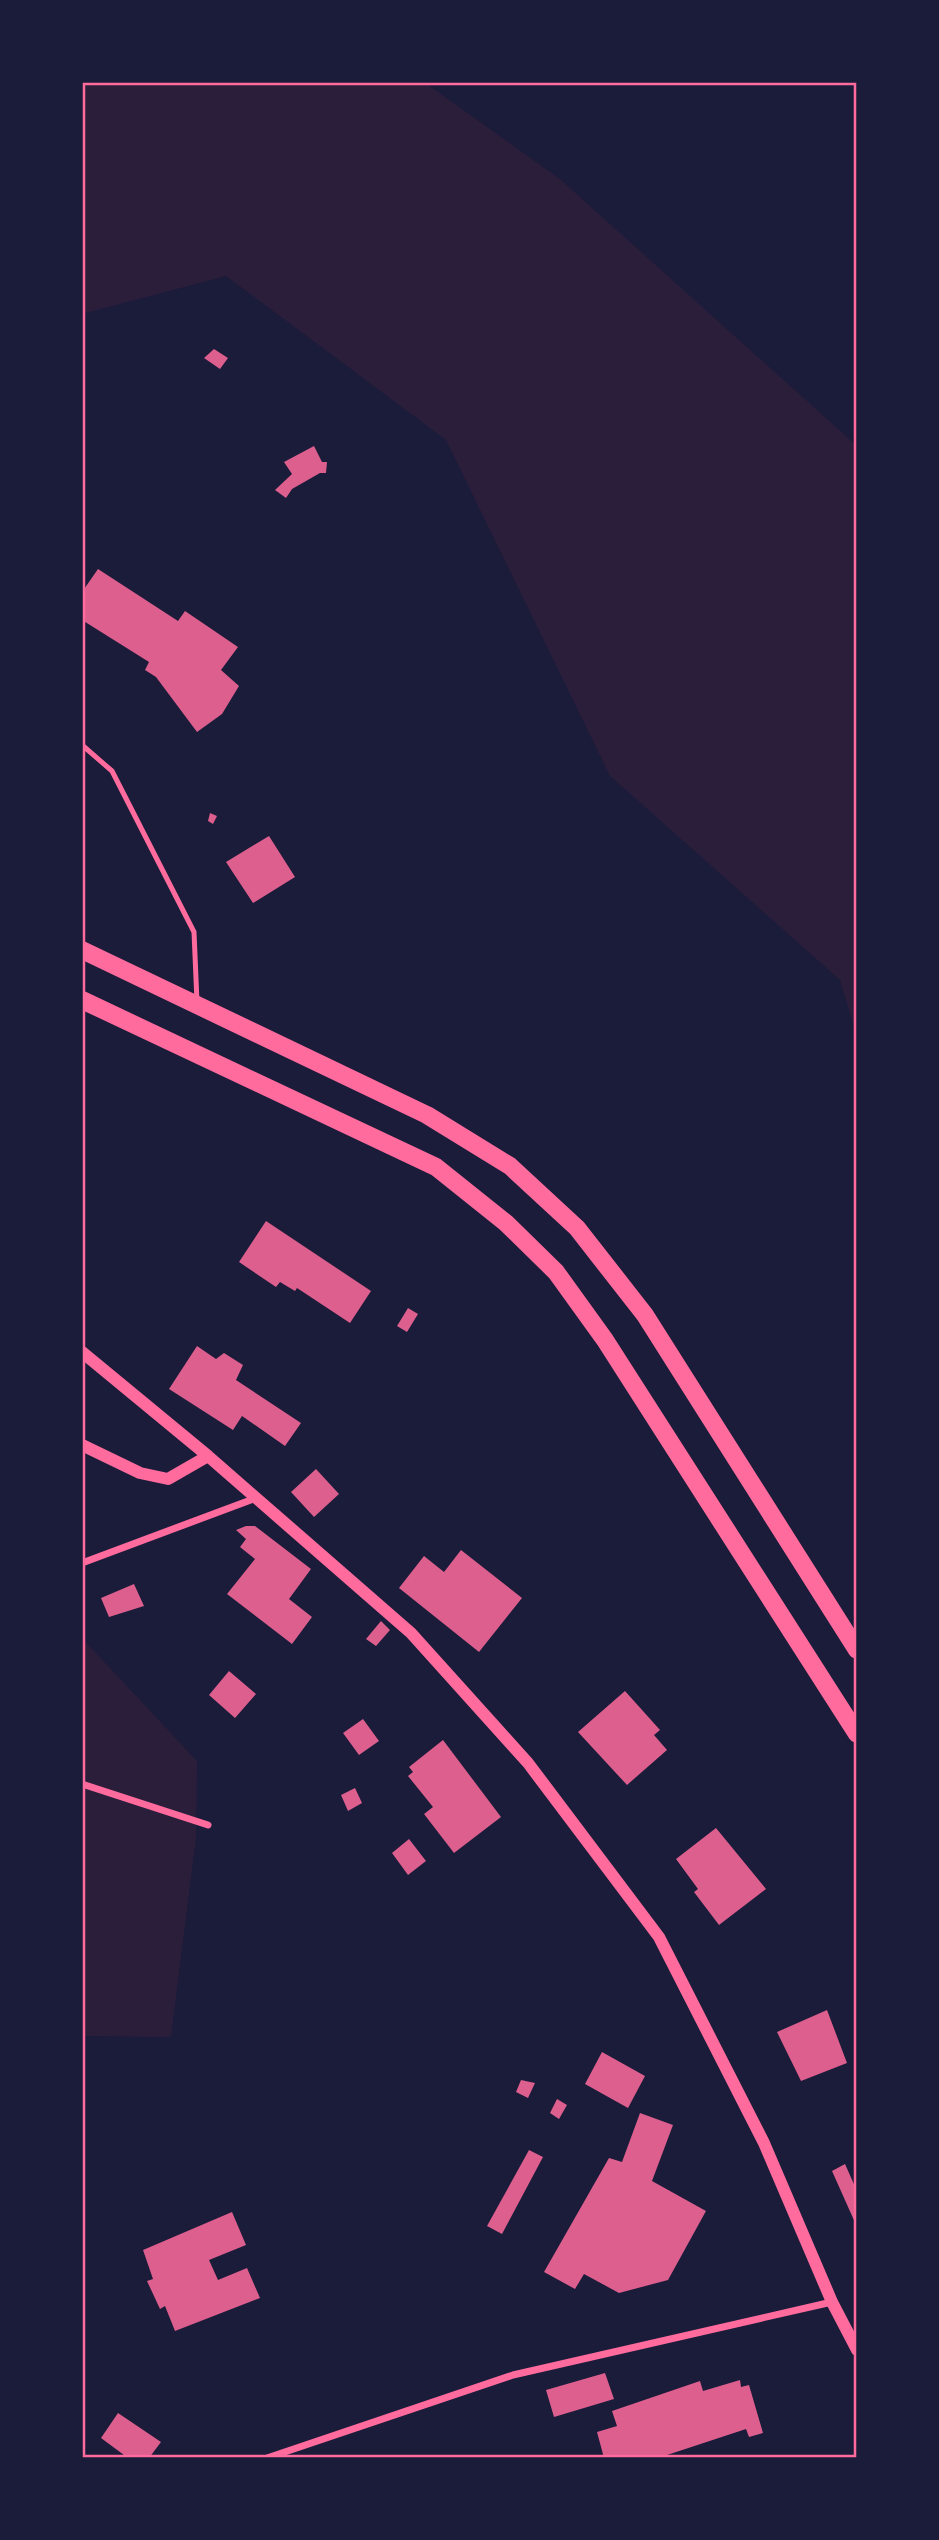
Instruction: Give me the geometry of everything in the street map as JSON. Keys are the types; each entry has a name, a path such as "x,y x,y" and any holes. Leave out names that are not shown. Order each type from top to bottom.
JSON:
{"main road":[{"path":"82,950 427,1115 510,1166 577,1228 645,1315 857,1650"},
{"path":"82,1000 436,1167 506,1223 556,1272 605,1340 857,1734"}],"street":[{"path":"82,1352 208,1456 411,1633 528,1763 659,1937 764,2143 832,2302 857,2350"},
{"path":"82,1446 140,1473 169,1479 208,1456"},
{"path":"82,1563 256,1498"},
{"path":"82,1784 208,1825"},
{"path":"267,2458 513,2375 832,2302"}],"lane":[{"path":"82,746 112,771 194,932 197,1005"}],"shaded area":[{"path":"82,82 424,82 560,179 857,446 857,1037 840,980 610,776 446,440 226,276 82,314"},
{"path":"82,1638 197,1761 196,1838 171,2037 82,2036"}],"building":[{"path":"214,349 228,358 220,369 204,358"},
{"path":"314,446 322,462 327,462 326,473 320,473 292,489 286,498 275,490 292,474 284,462"},
{"path":"98,569 178,621 185,611 238,647 221,670 239,686 222,714 197,732 156,677 145,670 149,662 82,620 82,592"},
{"path":"210,813 217,816 213,824 208,821"},
{"path":"269,836 295,877 253,903 226,862"},
{"path":"266,1221 371,1291 350,1323 297,1288 295,1291 280,1282 276,1287 239,1262"},
{"path":"408,1308 418,1314 407,1332 397,1326"},
{"path":"197,1346 216,1359 224,1353 243,1365 236,1380 301,1423 285,1446 242,1416 233,1430 169,1389"},
{"path":"316,1469 339,1494 314,1517 291,1492"},
{"path":"255,1526 311,1569 289,1599 312,1617 292,1644 227,1594 255,1559 240,1547 246,1539 236,1530"},
{"path":"461,1550 522,1598 479,1652 399,1588 424,1556 444,1572"},
{"path":"134,1584 144,1606 109,1617 101,1598"},
{"path":"381,1621 390,1630 376,1646 366,1639"},
{"path":"229,1671 256,1694 235,1718 209,1695"},
{"path":"625,1691 660,1730 654,1735 667,1750 627,1785 578,1732"},
{"path":"363,1719 379,1741 359,1755 343,1733"},
{"path":"443,1740 501,1817 454,1853 424,1814 433,1807 408,1776 413,1772 409,1767"},
{"path":"355,1788 362,1803 348,1811 341,1795"},
{"path":"716,1828 766,1889 719,1925 694,1892 698,1889 676,1859"},
{"path":"409,1839 426,1861 408,1875 392,1853"},
{"path":"827,2010 847,2063 801,2081 777,2032"},
{"path":"602,2052 645,2076 628,2108 585,2084"},
{"path":"521,2080 535,2083 528,2098 516,2092"},
{"path":"557,2099 567,2105 559,2119 550,2113"},
{"path":"640,2113 673,2125 652,2181 706,2211 668,2280 619,2293 584,2274 575,2289 544,2272 609,2158 622,2162"},
{"path":"529,2150 543,2157 502,2234 487,2226"},
{"path":"845,2164 857,2191 857,2227 832,2171"},
{"path":"232,2212 246,2245 209,2260 218,2280 247,2268 260,2298 175,2331 165,2306 160,2309 147,2281 153,2279 143,2250"},
{"path":"605,2373 614,2399 554,2417 546,2390"},
{"path":"740,2380 741,2387 749,2385 763,2433 749,2437 746,2429 658,2458 604,2458 597,2432 617,2426 612,2411 700,2381 703,2391"},
{"path":"118,2413 161,2442 149,2458 128,2458 101,2438"}]}
